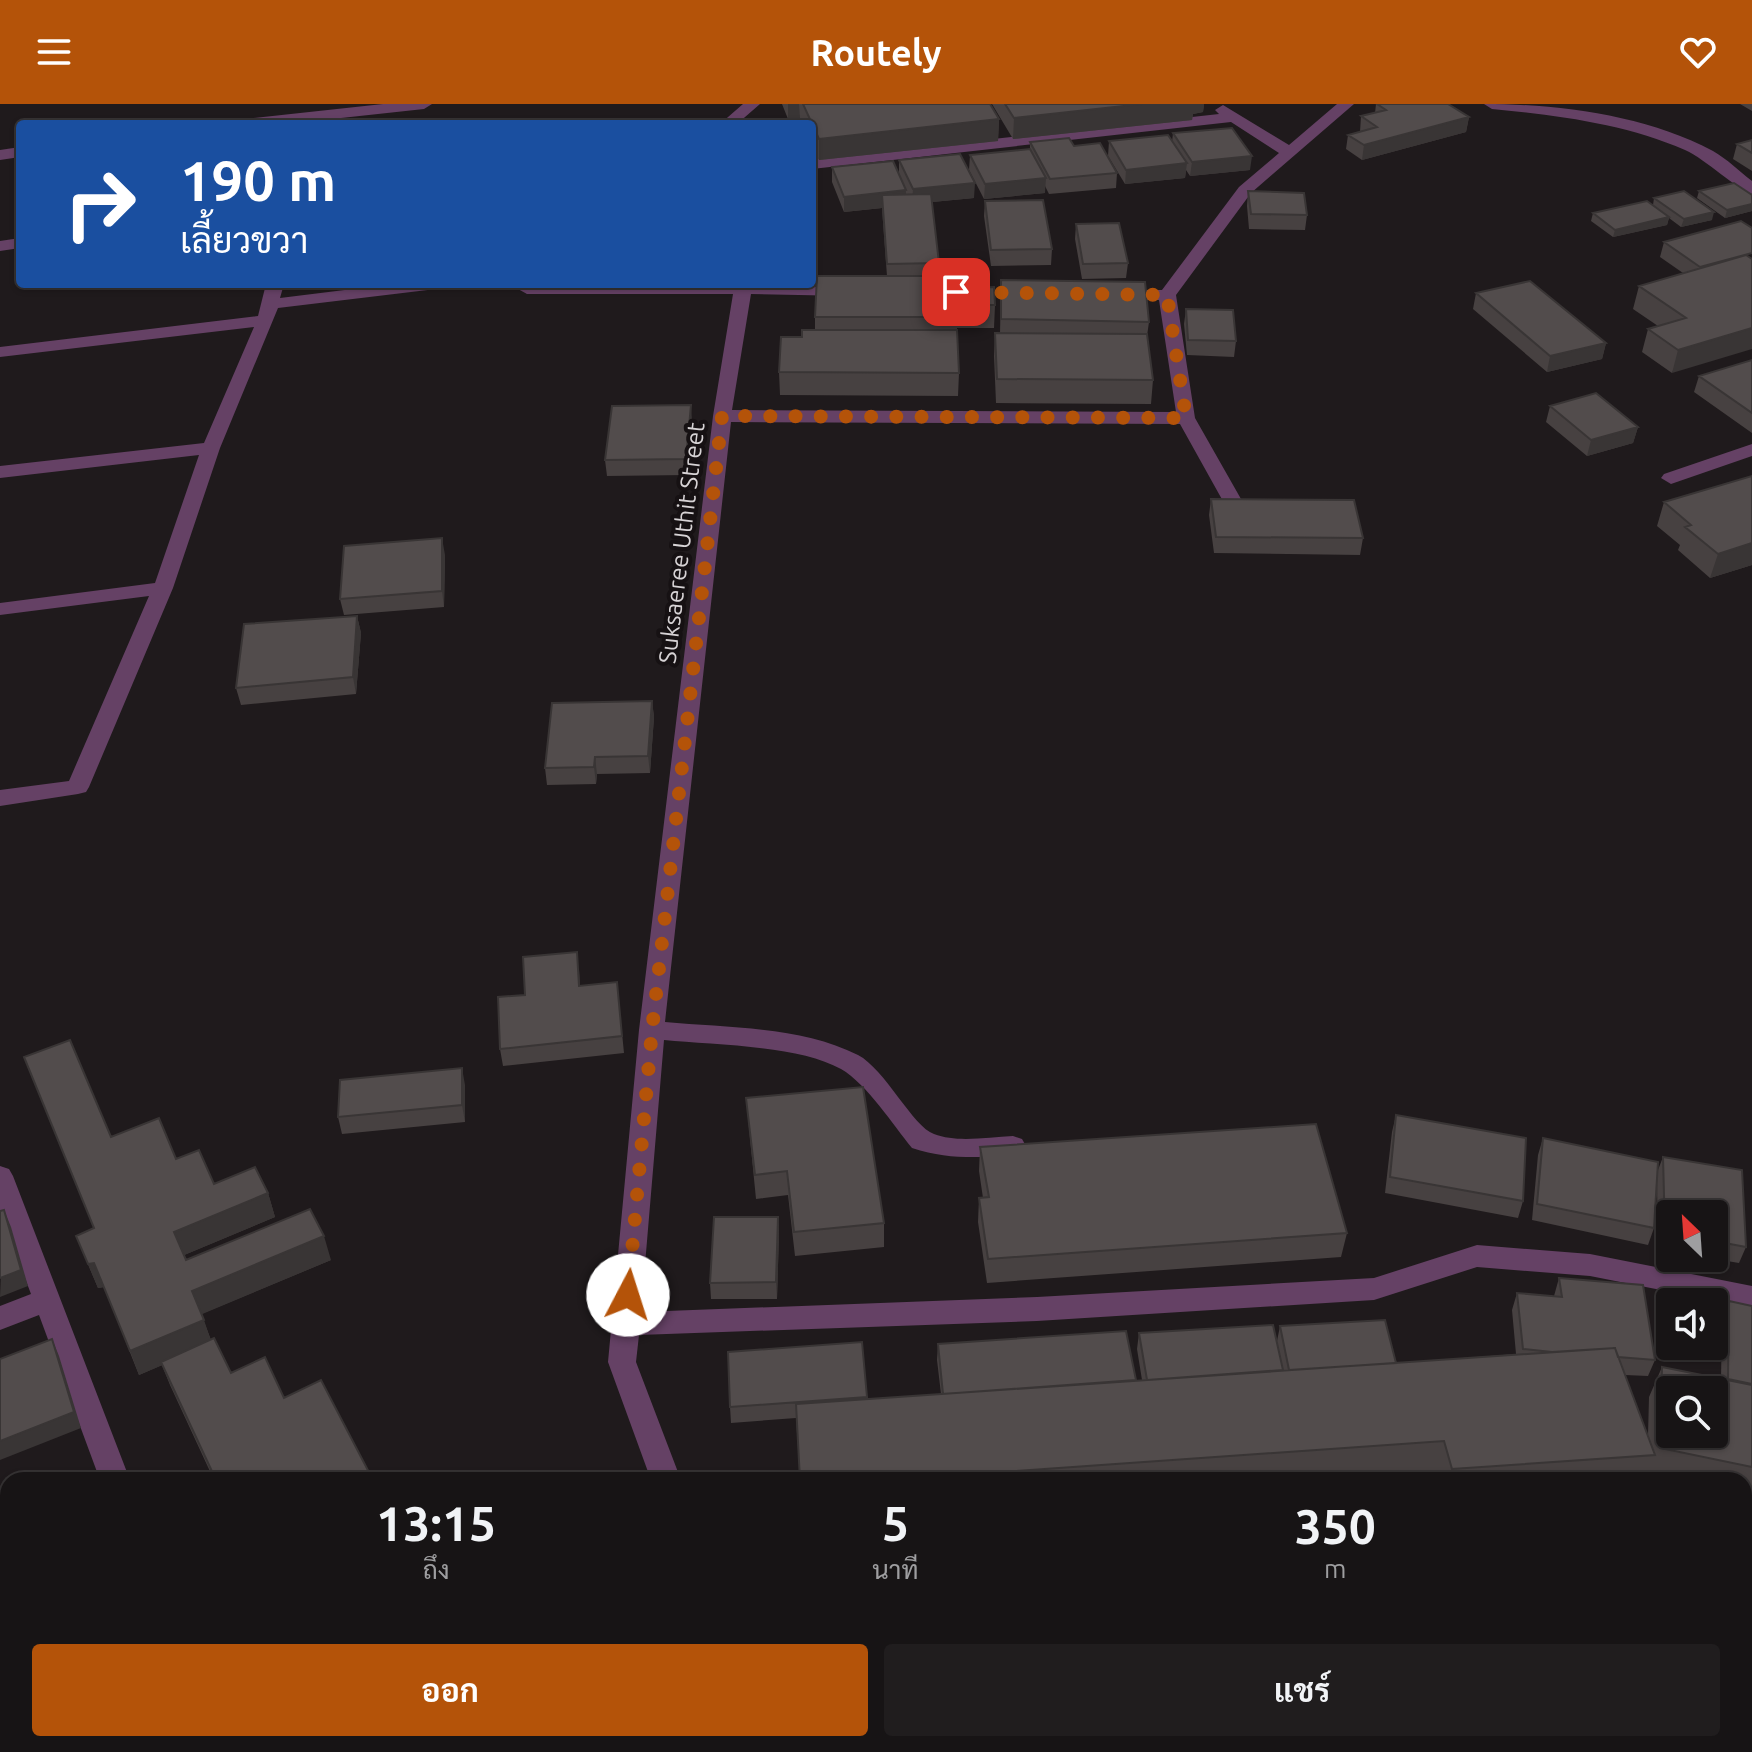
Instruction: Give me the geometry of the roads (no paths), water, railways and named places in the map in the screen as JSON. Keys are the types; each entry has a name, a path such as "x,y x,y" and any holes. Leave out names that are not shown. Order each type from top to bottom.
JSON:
{"street":[{"path":"305,120 424,104"},
{"path":"733,120 752,104"},
{"path":"1213,104 1289,152"},
{"path":"1231,499 1186,418 1167,295 1245,190 1346,104"},
{"path":"1492,104 1526,107 1661,136 1708,155 1752,189"},
{"path":"816,164 1234,117"},
{"path":"0,798 78,787 163,588 211,448 268,312 274,288"},
{"path":"0,352 412,288"},
{"path":"527,289 760,288"},
{"path":"799,288 869,291"},
{"name":"Suksaeree Uthit Street","path":"663,1472 622,1362 652,1030 722,416 743,289"},
{"path":"1089,294 1167,295"},
{"path":"722,416 1186,418"},
{"path":"0,472 211,448"},
{"path":"1671,478 1752,450"},
{"path":"0,609 163,588"},
{"path":"652,1030 787,1043 831,1054 852,1063 868,1077 921,1141 931,1145 948,1148 1041,1145"},
{"path":"0,1176 112,1472"},
{"path":"625,1324 1037,1309 1374,1289 1477,1256 1590,1265 1752,1297"},
{"path":"0,1318 45,1301"}]}
